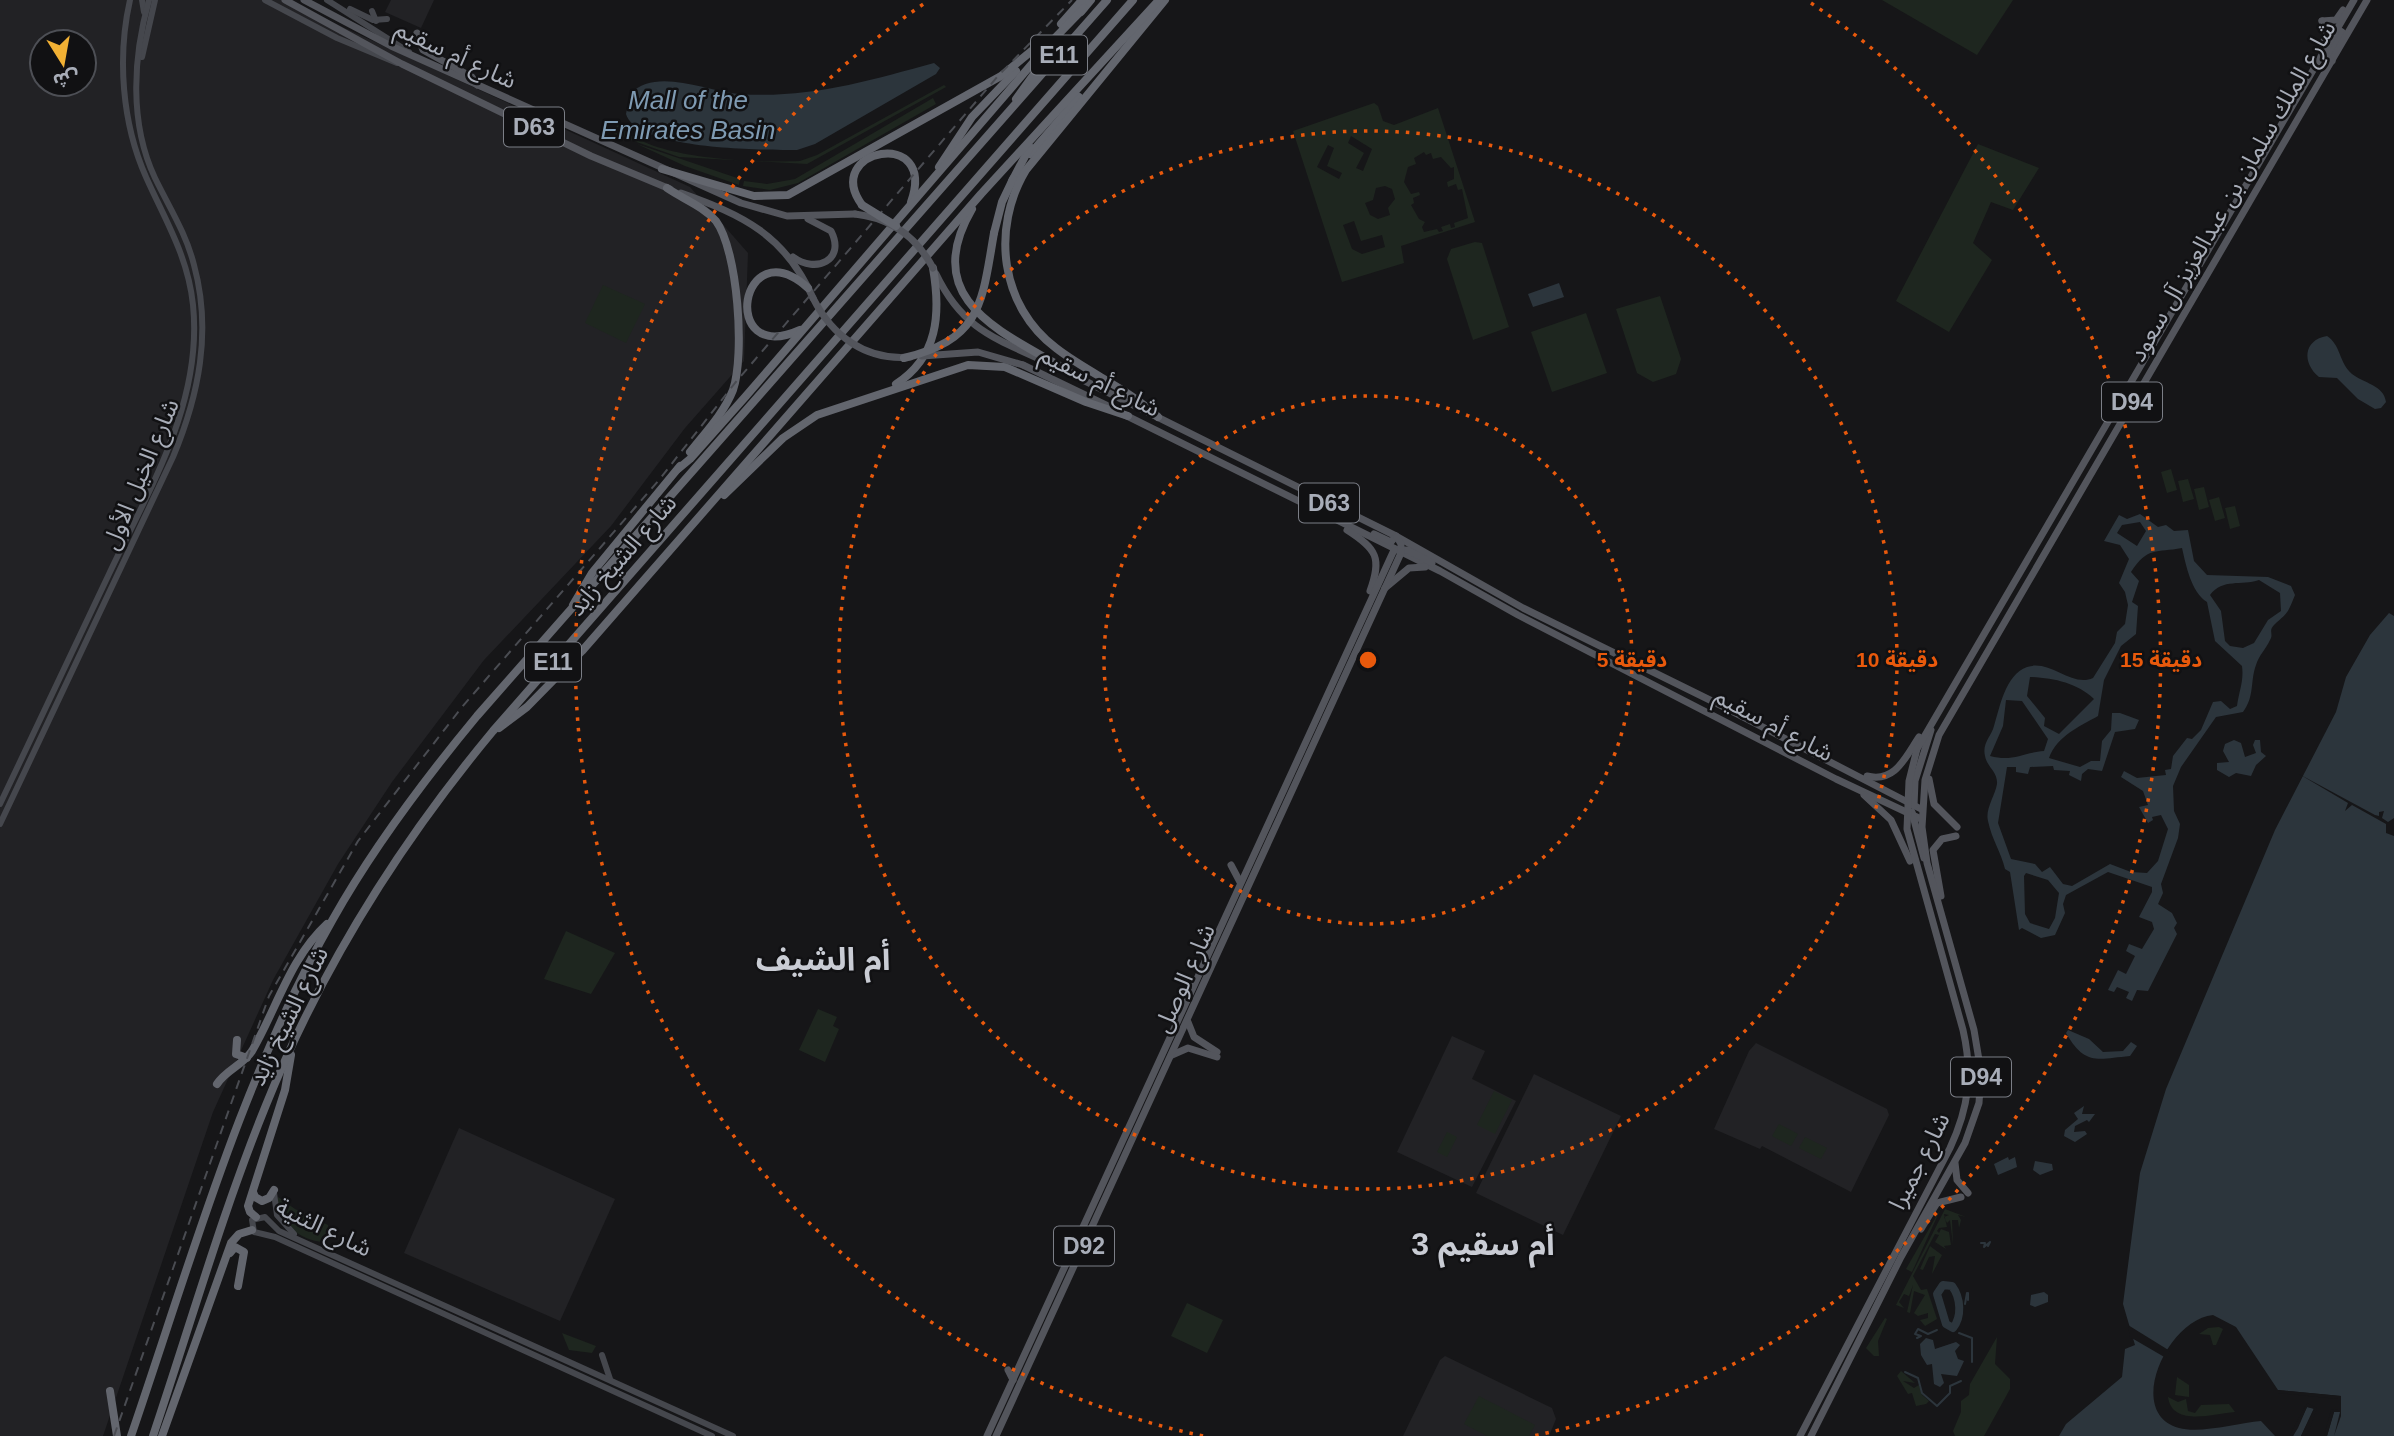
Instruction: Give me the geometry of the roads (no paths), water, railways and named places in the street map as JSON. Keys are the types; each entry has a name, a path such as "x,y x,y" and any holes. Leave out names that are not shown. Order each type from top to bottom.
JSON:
{"highway":[{"path":"925,188 972,117 1083,4 1091,0"},
{"name":"شارع الشيخ زايد","path":"131,1436 244,1106 287,1008 332,920 370,859 432,771 477,716 1107,0"},
{"name":"شارع الشيخ زايد","path":"153,1436 254,1136 292,1047 335,961 381,883 432,808 493,731 1133,0"},
{"path":"904,358 941,345 970,321 986,289 993,233 1012,181 1029,155 1156,0"},
{"path":"493,731 521,713 553,682 981,194 1165,0"},
{"path":"1010,111 1029,78 1083,4"},
{"path":"678,469 698,450 1083,4"},
{"path":"662,169 754,196 771,198 794,193 1001,76 1055,32"},
{"path":"1105,64 1031,163 1018,185 1005,226 1005,260 1017,301 1039,333 1055,348 1158,417"},
{"path":"896,226 862,205 855,190 856,173 869,157 886,152 905,160 914,172 916,183 909,205"},
{"path":"569,614 587,580 678,469 728,400 737,373 734,267 726,240 707,212 667,188"},
{"path":"981,194 963,225 958,245 958,271 966,297 978,314 994,328 1078,377"},
{"path":"881,392 908,375 928,350 937,320 933,268"},
{"path":"802,328 782,336 765,334 751,323 745,301 752,285 772,273 789,275 808,288"},
{"path":"703,513 796,428 824,412 959,368 996,365 1128,416"},
{"path":"217,1084 227,1071 247,1058 292,971 315,936 332,920"},
{"path":"237,1040 237,1056 247,1058"},
{"path":"256,1217 248,1208 285,1090 292,1047"},
{"path":"253,1190 255,1197 262,1201 269,1198 274,1190"},
{"path":"162,1436 233,1240 252,1230"},
{"path":"225,1262 233,1248 243,1250 238,1286"},
{"path":"110,1391 117,1436"}],"main road":[{"name":"شارع الخيل الأول","path":"0,804 171,440 192,372 194,317 187,270 172,225 144,171 129,125 124,51 130,0"},
{"path":"142,0 145,14"},
{"name":"شارع الخيل الأول","path":"0,824 173,457 188,418 197,383 202,323 197,275 181,229 155,178 143,144 137,108 138,72 149,0"},
{"path":"138,72 155,0"},
{"path":"265,0 337,38 402,64"},
{"name":"شارع أم سقيم","path":"285,0 385,48 409,52 752,208 799,216 855,214 896,226 918,244 960,314 984,332 1396,536 1533,613 1856,774 1912,807"},
{"name":"شارع أم سقيم","path":"304,0 385,48 402,64 591,156 740,216 784,251 825,319 849,342 871,353 904,358 968,351 996,355 1023,365 1403,552 1518,615 1836,779 1912,807"},
{"path":"2317,64 2316,56 2327,33 2322,21 2336,20 2354,0"},
{"name":"شارع الملك سلمان بن عبدالعزيز آل سعود","path":"1945,697 2354,0"},
{"name":"شارع الملك سلمان بن عبدالعزيز آل سعود","path":"1912,807 1925,780 1945,721 2367,0"},
{"path":"329,1 376,21 387,19"},
{"path":"329,1 409,52"},
{"path":"372,11 376,21"},
{"path":"2332,61 2329,55 2342,32 2337,29"},
{"path":"417,33 423,51 470,75 478,85"},
{"path":"784,251 811,266 825,262 834,251 834,237 828,228 799,216"},
{"path":"1332,517 1350,522 1390,542 1396,536 1403,552 1452,574 1466,576"},
{"path":"1340,522 1366,542 1375,556 1376,571 1365,612"},
{"name":"شارع الوصل","path":"991,1435 1049,1328 1242,895 1403,552"},
{"name":"شارع الوصل","path":"991,1435 1013,1380 1365,612 1403,552"},
{"path":"1385,588 1412,567 1440,571"},
{"path":"1998,608 2016,599"},
{"path":"1856,774 1882,778 1894,772 1945,697"},
{"path":"1912,807 1923,751 1945,697"},
{"path":"1309,717 1320,711"},
{"path":"1930,762 1929,787 1932,801 1956,831 1942,839 1933,850 1941,911"},
{"path":"1836,779 1873,801 1891,820 1901,837 1926,902"},
{"path":"1292,788 1296,800"},
{"name":"شارع جميرا","path":"1811,1436 1916,1229 1969,1136 1976,1113 1981,1072 1971,1014 1927,863 1921,819 1912,807"},
{"name":"شارع جميرا","path":"1800,1436 1959,1129 1969,1097 1969,1061 1959,1015 1926,902 1911,828 1912,807"},
{"path":"1911,828 1927,863"},
{"path":"1240,882 1232,866 1249,862"},
{"path":"1242,895 1249,873 1245,870"},
{"path":"1179,1039 1177,1034 1194,994 1194,985"},
{"path":"1171,1056 1188,1048 1217,1054 1194,1037 1188,1019"},
{"path":"1944,1179 1940,1175 1959,1136 1959,1129"},
{"path":"1916,1229 1924,1225 1937,1203 1964,1195 1957,1180 1955,1160"},
{"path":"1916,1229 1936,1189 1936,1184 1931,1182"},
{"path":"274,1190 277,1215 298,1238"},
{"name":"شارع الثنية","path":"712,1436 275,1237 252,1230 251,1222 256,1217 265,1217 273,1228 595,1371 733,1436"},
{"path":"420,1303 427,1314"},
{"path":"462,1330 473,1327"},
{"path":"602,1355 610,1378"},
{"path":"540,1358 551,1359 590,1376 595,1371"},
{"path":"1008,1370 1013,1380"},
{"path":"688,1425 689,1420 711,1426"},
{"path":"980,1436 991,1435"}],"water":[{"name":"Mall of the Emirates Basin","path":"934,63 940,68 936,74 815,144 797,150 703,146 676,141 652,135 635,126 626,114 630,94 653,82 667,81 738,94 789,94 838,87"},
{"path":"1559,283 1564,297 1533,307 1528,294"},
{"path":"2327,336 2335,344 2348,370 2384,396 2386,402 2381,408 2375,409 2358,399 2337,378 2319,377 2313,371 2308,359 2309,347 2319,338"},
{"path":"2140,514 2158,527 2166,525 2174,531 2188,530 2194,561 2207,575 2268,577 2291,586 2295,595 2287,613 2271,629 2271,638 2254,671 2247,706 2243,712 2216,717 2181,767 2173,786 2174,811 2180,824 2178,838 2161,884 2163,893 2158,904 2172,913 2177,923 2174,928 2177,934 2148,991 2137,990 2132,1001 2126,998 2129,992 2117,987 2114,992 2108,990 2118,970 2126,974 2135,956 2126,951 2129,944 2142,949 2154,929 2152,922 2139,917 2152,887 2108,872 2066,895 2063,904 2065,913 2055,935 2041,938 2022,928 2019,930 2010,872 2005,869 1988,821 1997,780 1984,751 2004,692 2020,671 2036,666 2077,679 2093,678 2115,643 2117,632 2125,624 2128,605 2125,592 2119,583 2129,559 2120,545 2104,541 2119,515 2127,519","holes":["2140,522 2146,531 2137,546 2117,533 2122,525","2182,548 2193,585 2207,602 2215,641 2242,666 2237,706 2230,709 2221,701 2213,702 2201,730 2192,739 2187,738 2173,756 2171,769 2165,770 2166,775 2137,778 2124,771 2121,777 2143,791 2148,805 2139,807 2148,823 2153,820 2152,817 2161,815 2168,829 2158,861 2147,873 2131,872 2110,864 2072,886 2063,884 2050,867 2042,872 2035,864 2011,859 1998,823 2007,767 2016,767 2016,772 2028,774 2030,767 2053,766 2054,770 2070,771 2069,775 2081,781 2082,774 2088,769 2102,771 2115,732 2135,729 2139,720 2112,713 2111,730 2102,741 2100,761 2091,761 2080,767 2049,758 2063,738 2098,716 2104,680 2121,646 2136,634 2138,606 2132,602 2139,581 2131,572 2142,558 2159,551","2259,580 2280,593 2281,611 2268,620 2254,643 2243,648 2230,646 2225,641 2221,611 2210,595 2221,586","2030,677 2065,682 2094,699 2059,734 2044,726 2045,718 2027,696","2006,700 2022,701 2048,739 2044,751 2011,758 1990,756 2003,726","2026,873 2048,880 2059,893 2055,918 2049,929 2030,923 2025,914"]},
{"path":"2389,613 2394,616 2394,1436 2327,1436 2334,1412 2341,1412 2341,1396 2278,1390 2236,1327 2213,1315 2196,1320 2181,1332 2168,1349 2158,1367 2154,1387 2155,1405 2163,1419 2179,1428 2208,1429 2261,1421 2275,1436 2059,1436 2066,1424 2122,1377 2125,1349 2135,1345 2123,1304 2140,1173 2166,1089 2275,830 2336,712 2346,677 2370,635"},
{"path":"2234,740 2241,743 2245,757 2256,753 2253,745 2255,740 2260,740 2261,752 2266,756 2256,765 2251,776 2236,773 2229,777 2217,770 2217,763 2229,762 2223,751 2225,744"},
{"path":"2068,1030 2089,1039 2103,1052 2123,1051 2131,1042 2137,1046 2130,1056 2093,1058 2079,1051 2066,1033"},
{"path":"2084,1106 2082,1114 2095,1114 2089,1122 2087,1120 2075,1126 2074,1132 2085,1131 2087,1134 2075,1142 2064,1136 2065,1130 2078,1119 2074,1113"},
{"path":"2008,1157 2009,1160 2015,1157 2017,1167 1998,1175 1994,1164"},
{"path":"2035,1161 2052,1164 2053,1170 2040,1175 2033,1170"},
{"path":"2044,1292 2048,1295 2048,1302 2035,1307 2030,1305 2031,1295"},
{"path":"1926,1338 1933,1340 1935,1349 1956,1342 1960,1345 1955,1351 1958,1359 1964,1361 1957,1376 1941,1374 1944,1383 1940,1387 1934,1384 1932,1364 1927,1365 1921,1355 1920,1344"},
{"path":"2307,1407 2314,1408 2301,1436 2293,1436"}],"waterway":[{"path":"1981,1243 1985,1243 1984,1247 1990,1242 1988,1246"},
{"path":"1943,1285 1952,1286 1959,1302 1958,1318 1953,1328 1946,1324 1937,1294 1943,1285"},
{"path":"1965,1304 1967,1293"},
{"path":"1968,1293 1968,1300"},
{"path":"1917,1338 1921,1336 1915,1334 1918,1329 1928,1334 1937,1330"},
{"path":"1959,1333 1972,1338 1972,1362"},
{"path":"1905,1372 1918,1378 1922,1393 1937,1406 1950,1393 1950,1386 1961,1381"}],"railway":[{"path":"114,1436 269,996 358,841 462,707 659,480 735,383 998,76 1072,0"}],"district":[{"name":"أم الشيف","path":"823,959"},
{"name":"أم سقيم 3","path":"1483,1244"}]}
